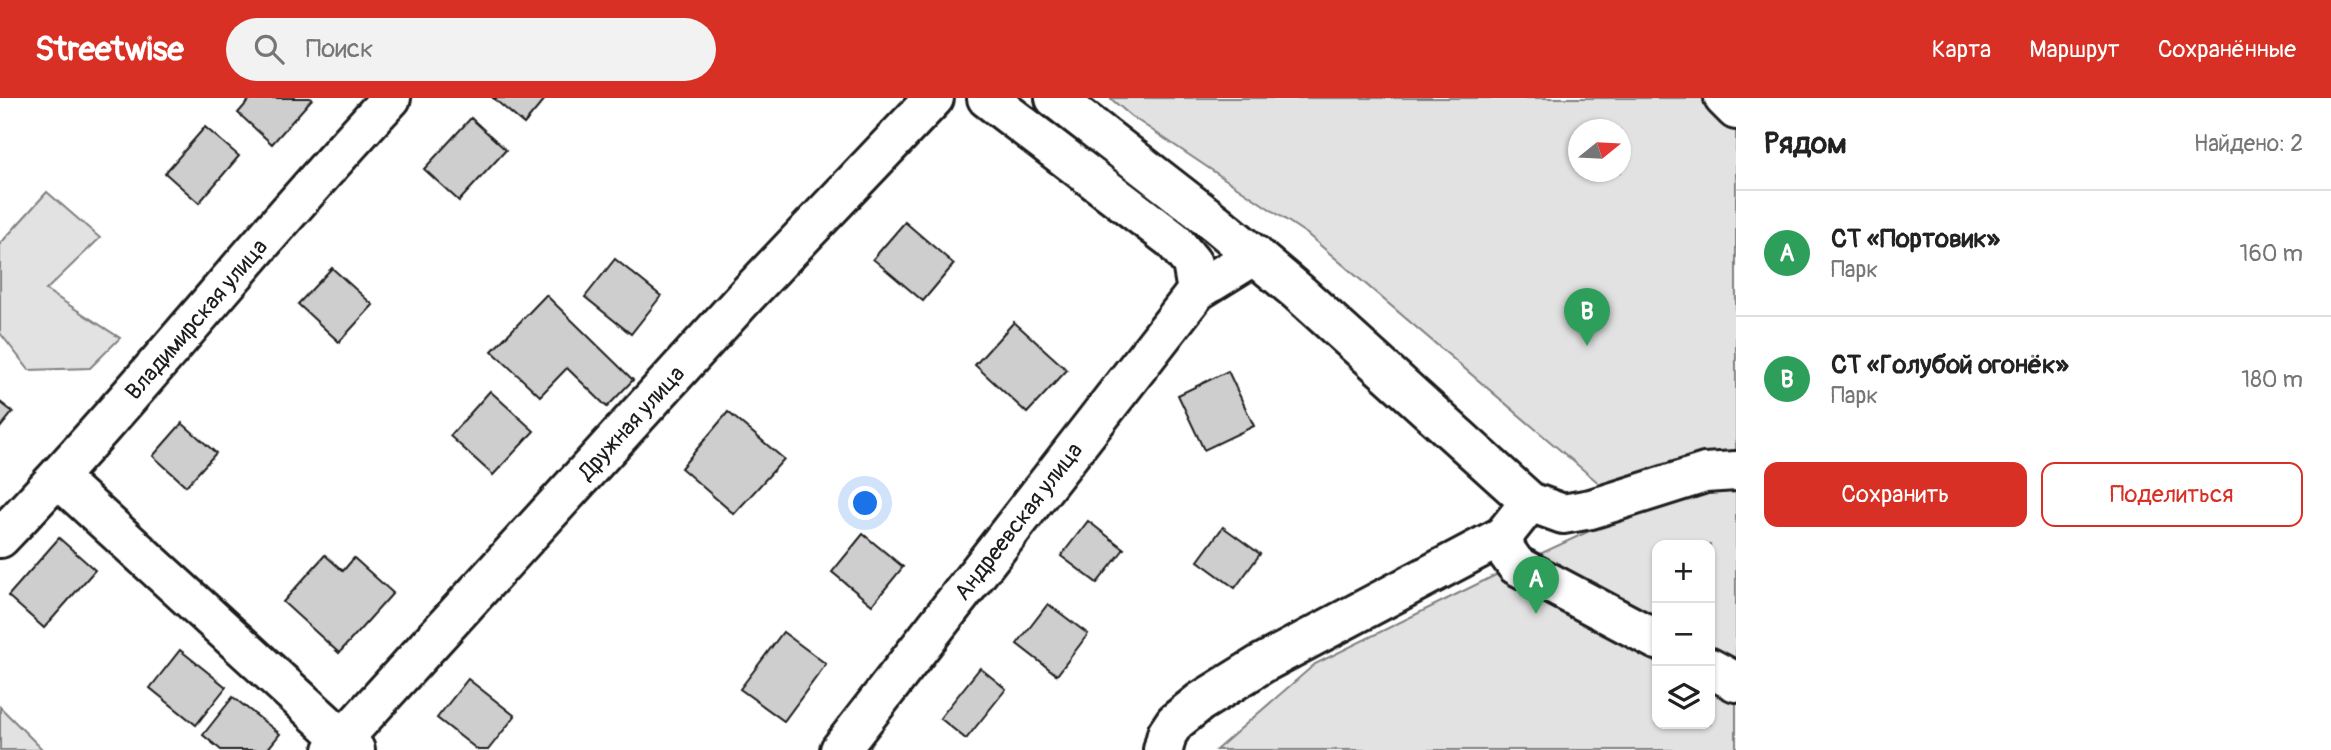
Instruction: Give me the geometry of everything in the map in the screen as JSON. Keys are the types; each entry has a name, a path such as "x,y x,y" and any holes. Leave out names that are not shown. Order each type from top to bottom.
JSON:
{"street":[{"name":"Владимирская улица","path":"0,538 58,478 332,161 391,98"},
{"name":"Дружная улица","path":"344,747 746,296 934,98"},
{"path":"987,98 1173,240 1192,263 1197,291 1255,255"},
{"path":"1028,130 1053,98 1255,255 1531,502 1563,514 1591,509 1704,473 1736,471"},
{"path":"1724,98 1736,110"},
{"name":"Андреевская улица","path":"840,750 1197,291"},
{"path":"58,478 344,747"},
{"path":"1163,750 1167,734 1175,722 1200,702 1263,663 1503,536 1531,502"},
{"path":"1503,536 1506,551 1516,565 1652,637"},
{"path":"1715,671 1736,682"}],"shaded area":[{"path":"1110,98 1736,98 1736,458 1608,491 1307,234 1131,116"},
{"path":"47,192 100,238 46,290 120,338 90,368 29,370 0,333 0,244"},
{"path":"1736,482 1736,750 1216,750 1315,664 1641,507"},
{"path":"0,707 43,750 0,750"}],"building":[{"path":"251,98 312,99 272,144 238,113"},
{"path":"493,98 546,98 524,124"},
{"path":"471,118 506,150 459,201 424,169"},
{"path":"205,127 239,156 199,203 165,173"},
{"path":"905,222 954,264 923,301 873,259"},
{"path":"615,259 661,296 631,334 585,297"},
{"path":"332,268 373,305 339,342 298,304"},
{"path":"546,295 633,380 607,407 567,368 540,396 492,351"},
{"path":"1014,322 1067,370 1027,413 975,365"},
{"path":"1228,371 1254,426 1204,450 1178,395"},
{"path":"490,391 534,431 493,475 450,436"},
{"path":"0,402 13,412 0,428"},
{"path":"728,412 784,459 734,514 681,468"},
{"path":"182,423 216,453 186,486 153,456"},
{"path":"1088,521 1124,549 1097,583 1061,556"},
{"path":"1223,527 1260,554 1235,588 1198,561"},
{"path":"863,534 903,567 872,605 832,572"},
{"path":"59,538 95,570 44,628 8,596"},
{"path":"325,555 343,571 354,558 393,593 339,653 283,602"},
{"path":"1048,604 1088,634 1057,675 1017,644"},
{"path":"783,632 826,664 784,721 740,689"},
{"path":"180,650 226,687 196,725 150,688"},
{"path":"980,668 1006,689 966,739 940,718"},
{"path":"468,679 515,716 488,750 478,750 437,718"},
{"path":"233,697 280,734 267,750 221,750 203,735"}],"place":[{"name":"СТ «Голубой огонёк»","path":"1587,346"},
{"name":"СТ «Портовик»","path":"1536,614"}]}
